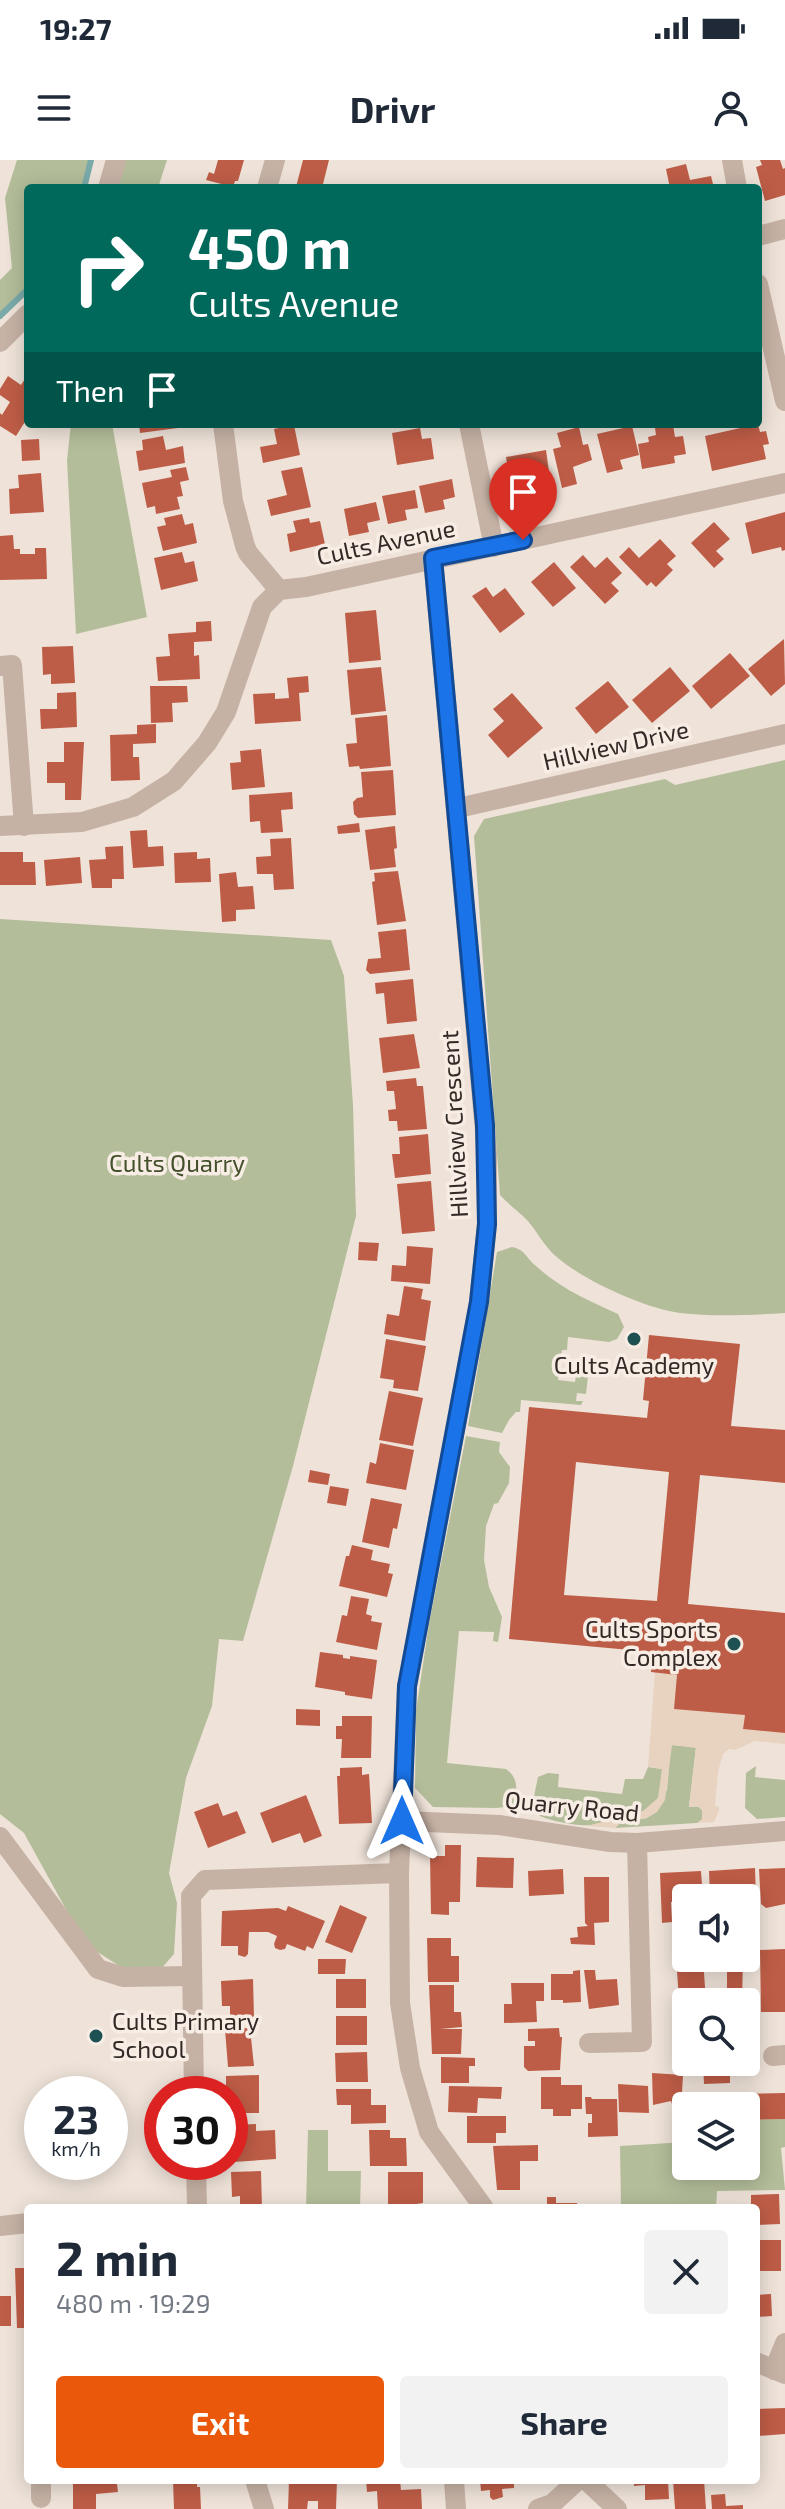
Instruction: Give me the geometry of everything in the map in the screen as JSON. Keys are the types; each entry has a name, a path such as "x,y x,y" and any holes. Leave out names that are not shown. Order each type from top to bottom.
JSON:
{"street":[{"path":"109,184 116,160"},
{"path":"268,184 275,160"},
{"path":"732,160 736,184"},
{"path":"762,235 785,229"},
{"path":"762,301 785,401"},
{"path":"0,342 24,318"},
{"path":"0,826 82,822 133,807 174,781 207,743 226,712 262,607 279,590 245,546 233,501 224,428"},
{"path":"470,428 494,547"},
{"name":"Cults Avenue","path":"279,590 306,587 785,483"},
{"name":"Hillview Crescent","path":"433,558 487,1153 487,1224 479,1302 407,1686 399,1873 400,2003 410,2068 429,2132 481,2204"},
{"path":"0,666 12,665 24,826"},
{"name":"Hillview Drive","path":"458,808 785,734"},
{"name":"Quarry Road","path":"402,1821 499,1825 567,1838 637,1843 785,1831"},
{"path":"0,1837 98,1969 123,1977 191,1976"},
{"path":"589,2043 642,2042 637,1843"},
{"path":"194,2076 191,1896 205,1880 399,1873"},
{"path":"196,2180 196,2204"},
{"path":"0,2226 24,2223"},
{"path":"772,2369 785,2343"},
{"path":"256,2484 264,2509"},
{"path":"454,2484 456,2509"},
{"path":"538,2509 552,2504 574,2484"},
{"path":"590,2484 617,2509"}],"green space":[{"path":"17,160 91,160 85,184 24,184 24,293 0,316 0,280 12,268 5,198"},
{"path":"116,160 167,160 159,184 110,184"},
{"path":"71,428 113,428 147,617 76,634 67,460"},
{"path":"785,760 785,1313 680,1313 650,1306 583,1276 553,1254 527,1220 500,1195 474,836 484,819 665,779 675,785"},
{"name":"Cults Quarry","path":"0,919 331,940 344,976 353,1105 356,1216 293,1466 243,1641 219,1639 212,1706 186,1778 169,1873 177,1903 174,1954 160,1970 124,1969 85,1944 24,1833 0,1814"},
{"path":"512,1247 523,1252 565,1288 618,1314 624,1327 617,1339 609,1342 568,1337 567,1350 562,1350 558,1380 575,1382 576,1375 588,1376 586,1394 577,1393 576,1401 583,1401 581,1405 521,1400 520,1412 509,1420 502,1433 468,1426 497,1252"},
{"path":"466,1436 500,1442 499,1452 510,1467 509,1483 498,1503 494,1504 486,1526 484,1560 489,1587 502,1617 498,1642 493,1641 494,1632 459,1631 447,1763 506,1769 515,1781 515,1806 433,1807 415,1788 416,1711 429,1624"},
{"path":"671,1745 696,1747 689,1807 702,1810 702,1820 697,1823 615,1828 620,1823 647,1818 667,1790"},
{"path":"756,1766 755,1777 785,1780 785,1817 757,1819 745,1808 746,1773"},
{"path":"648,1767 662,1769 659,1796 649,1808 633,1815 585,1825 545,1818 536,1813 534,1796 538,1777 548,1773 559,1774 558,1787 622,1794 625,1779 643,1779"},
{"path":"785,2119 785,2147 781,2148 785,2190 717,2191 716,2204 621,2204 620,2146 672,2143 672,2180 760,2180 760,2120"},
{"path":"308,2130 328,2130 328,2171 361,2171 360,2204 306,2204"}],"shaded area":[{"path":"655,1672 677,1675 745,1715 743,1728 785,1733 785,1744 755,1741 723,1754 715,1806 719,1807 719,1811 714,1822 697,1823 702,1819 702,1810 689,1807 696,1748 672,1745 665,1800 657,1812 647,1818 620,1823 615,1828 587,1826 643,1811 658,1798 662,1769 648,1767"}],"building":[{"path":"218,160 244,160 238,181 234,184 206,180 209,172 214,174"},
{"path":"303,160 329,160 323,184 297,184"},
{"path":"760,160 780,160 785,168 785,195 765,201 756,167 762,165"},
{"path":"686,164 690,180 711,176 713,184 669,184 666,169"},
{"path":"8,376 21,385 24,380 24,423 16,436 0,426 0,413 2,415 10,402 0,395 0,389"},
{"path":"139,428 178,428 140,433"},
{"path":"295,428 300,455 263,463 260,447 277,444 274,429"},
{"path":"420,428 422,439 431,438 434,459 397,465 392,433"},
{"path":"579,428 583,445 588,444 592,460 573,467 577,484 562,488 553,449 561,447 557,433"},
{"path":"632,428 639,455 620,460 623,469 607,473 597,434"},
{"path":"655,428 674,428 675,437 683,436 686,454 674,456 675,463 642,469 638,444 649,442 648,437 656,435"},
{"path":"740,428 759,428 760,432 766,431 769,444 763,445 766,459 712,471 705,436"},
{"path":"163,436 166,450 183,446 185,463 139,471 136,451 143,450 142,440"},
{"path":"39,439 40,460 22,461 21,440"},
{"path":"546,450 549,472 526,476 530,495 513,498 506,457"},
{"path":"186,467 189,480 180,482 183,496 177,497 180,509 156,514 155,506 147,508 142,483 172,477 170,470"},
{"path":"302,467 311,507 271,516 267,500 287,495 281,471"},
{"path":"41,473 44,512 10,514 9,489 19,488 18,475"},
{"path":"452,479 455,497 443,500 445,509 425,513 419,486"},
{"path":"415,490 418,508 405,510 407,520 388,524 382,496"},
{"path":"376,502 380,520 367,523 369,532 349,536 344,509"},
{"path":"785,512 785,550 782,551 781,547 752,554 745,523"},
{"path":"182,514 185,525 193,523 197,543 163,551 157,527 166,525 164,518"},
{"path":"309,518 310,523 320,521 325,544 290,552 287,534 296,532 293,521"},
{"path":"714,522 730,539 716,551 724,559 714,568 691,543"},
{"path":"13,535 14,549 20,549 20,554 35,554 35,548 46,548 47,579 0,580 0,536"},
{"path":"660,539 676,556 667,564 673,570 656,587 651,582 647,586 619,557 629,547 639,558"},
{"path":"182,552 185,563 194,561 198,581 161,590 154,558"},
{"path":"583,555 595,568 607,557 622,573 611,583 619,591 605,604 570,567"},
{"path":"554,562 576,588 553,607 531,582"},
{"path":"486,587 493,597 505,588 525,614 500,633 472,596"},
{"path":"376,610 381,660 349,663 345,613"},
{"path":"211,621 212,641 194,642 194,656 199,655 200,679 158,681 156,657 170,656 168,634 196,632 196,622"},
{"path":"784,639 785,684 771,696 748,669"},
{"path":"73,646 75,683 51,684 51,674 43,675 42,647"},
{"path":"730,653 750,676 711,709 692,686"},
{"path":"381,667 386,711 351,715 347,670"},
{"path":"670,667 690,691 652,723 632,700"},
{"path":"308,676 309,692 299,693 301,721 255,724 253,694 275,693 275,699 289,698 287,678"},
{"path":"608,681 629,707 596,734 575,708"},
{"path":"150,686 187,686 188,702 172,703 173,722 151,723"},
{"path":"76,692 77,727 41,729 40,709 57,709 57,693"},
{"path":"512,693 543,728 508,758 488,735 504,721 493,709"},
{"path":"387,715 391,766 349,767 346,744 357,743 355,718"},
{"path":"156,724 156,743 133,744 133,757 139,757 140,780 111,781 110,735 137,734 137,725"},
{"path":"64,742 84,742 81,800 65,800 65,783 47,783 47,762 64,762"},
{"path":"261,749 265,787 232,790 230,763 241,762 240,751"},
{"path":"393,770 396,815 358,818 354,814 353,802 363,797 361,772"},
{"path":"292,792 293,809 281,810 283,832 261,833 260,821 250,822 249,795"},
{"path":"359,823 360,832 338,834 337,826"},
{"path":"395,826 396,867 370,870 365,830"},
{"path":"147,830 148,847 163,846 164,866 133,868 130,831"},
{"path":"291,838 294,889 274,890 273,874 257,874 256,857 271,856 270,839"},
{"path":"123,846 124,879 112,879 112,888 92,888 89,860 106,859 105,847"},
{"path":"0,852 23,852 23,862 35,862 36,885 0,885"},
{"path":"197,852 197,859 210,858 211,882 175,883 174,853"},
{"path":"80,857 82,883 46,886 44,860"},
{"path":"398,871 406,921 377,925 372,882 375,881 374,873"},
{"path":"236,872 238,887 253,886 255,909 236,910 236,921 222,922 219,874"},
{"path":"406,929 410,970 370,974 366,970 368,959 381,958 378,932"},
{"path":"413,979 417,1021 387,1024 384,993 376,994 375,983"},
{"path":"414,1034 420,1068 383,1073 379,1038"},
{"path":"416,1078 417,1086 423,1086 427,1129 398,1131 397,1121 389,1121 388,1110 396,1109 394,1091 387,1091 386,1081"},
{"path":"428,1134 431,1174 395,1178 392,1154 400,1154 399,1137"},
{"path":"431,1181 435,1231 402,1234 397,1184"},
{"path":"359,1242 379,1243 377,1261 358,1260"},
{"path":"407,1246 433,1248 430,1284 391,1281 392,1265 406,1266"},
{"path":"404,1286 423,1289 421,1299 431,1301 425,1341 384,1334 387,1314 399,1316"},
{"name":"Cults Academy","path":"649,1335 740,1344 731,1426 785,1430 785,1483 700,1475 688,1604 785,1613 785,1733 743,1729 745,1715 674,1709 677,1675 651,1672 652,1652 509,1639 529,1407 647,1418 649,1401 643,1400","holes":["576,1462 669,1472 657,1601 564,1595"]},
{"path":"386,1339 426,1346 418,1391 393,1388 394,1380 380,1378"},
{"path":"389,1391 423,1398 413,1446 379,1440"},
{"path":"380,1443 414,1450 406,1490 366,1483 370,1462 376,1464"},
{"path":"310,1470 330,1474 328,1485 308,1482"},
{"path":"330,1486 349,1489 346,1506 327,1503"},
{"path":"371,1498 402,1504 389,1548 362,1542"},
{"path":"352,1545 373,1550 371,1560 390,1564 388,1573 393,1574 387,1597 339,1586"},
{"path":"351,1596 369,1599 366,1614 372,1616 371,1621 382,1623 377,1650 336,1642 342,1615 347,1616"},
{"path":"320,1652 350,1659 350,1656 377,1660 372,1699 315,1687"},
{"path":"296,1709 320,1710 320,1726 296,1725"},
{"path":"342,1716 372,1716 371,1758 341,1758 342,1739 336,1739 336,1726 342,1726"},
{"path":"362,1767 362,1775 369,1774 372,1823 339,1824 337,1776 340,1776 340,1768"},
{"path":"306,1795 322,1836 304,1843 300,1833 272,1843 260,1813"},
{"path":"218,1803 223,1816 237,1811 246,1833 208,1848 194,1812"},
{"path":"445,1845 461,1845 460,1902 449,1902 449,1915 431,1914 430,1856 445,1856"},
{"path":"477,1857 514,1858 513,1888 476,1887"},
{"path":"755,1868 756,1884 709,1884 709,1871"},
{"path":"785,1868 785,1904 766,1908 761,1904 759,1869"},
{"path":"563,1869 564,1894 529,1896 528,1871"},
{"path":"701,1871 702,1884 672,1884 672,1922 662,1923 660,1873"},
{"path":"584,1877 609,1877 609,1922 594,1923 595,1945 571,1944 570,1938 578,1937 577,1927 588,1926 585,1923"},
{"path":"340,1905 367,1917 352,1953 325,1942"},
{"path":"288,1906 325,1921 313,1949 307,1946 305,1951 287,1944 285,1949 280,1950 274,1944 277,1936 268,1932 249,1932 248,1954 245,1957 238,1955 238,1946 221,1946 222,1911 278,1908 286,1911"},
{"path":"427,1938 451,1938 451,1956 459,1956 459,1982 428,1982"},
{"path":"785,1949 785,2012 761,2012 760,1950"},
{"path":"318,1959 346,1959 345,1974 318,1974"},
{"path":"580,1970 581,2002 551,2000 551,1974 573,1974 573,1971"},
{"path":"584,1970 595,1970 596,1980 617,1979 619,2005 589,2009"},
{"path":"677,1972 704,1972 705,1988 678,1988"},
{"path":"727,1972 743,1972 742,1988 727,1988"},
{"path":"253,1979 254,2017 230,2018 230,2006 222,2006 221,1981"},
{"path":"336,1979 366,1979 366,2008 336,2008"},
{"path":"511,1983 544,1983 544,2001 536,2001 537,2022 504,2023 504,2004 512,2004"},
{"path":"429,1985 454,1985 454,2012 461,2012 462,2027 440,2029 462,2029 461,2054 432,2054"},
{"path":"336,2016 367,2016 367,2045 336,2045"},
{"path":"250,2028 254,2066 228,2067 225,2029"},
{"path":"559,2028 562,2037 560,2070 528,2071 524,2067 524,2046 535,2046 535,2041 528,2041 528,2029"},
{"path":"367,2052 368,2082 336,2082 335,2053"},
{"path":"441,2057 475,2058 475,2066 469,2066 469,2083 441,2083"},
{"path":"652,2073 683,2076 682,2092 672,2092 672,2104 671,2101 653,2105"},
{"path":"259,2075 259,2113 248,2113 248,2076 226,2076"},
{"path":"704,2076 730,2076 730,2083 704,2084"},
{"path":"541,2077 561,2077 561,2085 582,2085 582,2109 571,2109 571,2116 553,2116 553,2109 541,2109"},
{"path":"618,2084 648,2086 649,2113 619,2112"},
{"path":"449,2086 502,2087 501,2099 478,2098 477,2113 448,2112"},
{"path":"336,2089 371,2089 371,2105 386,2105 386,2123 351,2124 351,2105 337,2105"},
{"path":"760,2093 785,2093 785,2119 760,2120"},
{"path":"585,2097 617,2099 618,2136 588,2137 592,2114 586,2114"},
{"path":"467,2116 506,2116 506,2133 496,2133 496,2143 467,2143"},
{"path":"248,2124 256,2124 256,2131 275,2130 276,2159 248,2161"},
{"path":"369,2130 390,2130 390,2138 406,2138 407,2166 370,2166"},
{"path":"538,2145 538,2161 520,2161 520,2190 497,2190 493,2146"},
{"path":"248,2171 261,2171 262,2204 240,2204 240,2196 232,2197 231,2180 248,2180"},
{"path":"388,2172 423,2172 423,2203 388,2204"},
{"path":"779,2194 780,2224 760,2225 760,2204 751,2204 751,2195"},
{"path":"547,2197 556,2197 556,2203 577,2203 577,2204 547,2204"},
{"path":"760,2240 781,2240 781,2271 760,2271"},
{"path":"15,2268 24,2268 24,2328 17,2328"},
{"path":"771,2294 772,2316 760,2317 760,2295"},
{"path":"0,2296 11,2296 11,2326 0,2326"},
{"path":"785,2408 785,2434 760,2436 760,2409"},
{"path":"73,2484 117,2484 118,2492 96,2494 96,2509 73,2509"},
{"path":"173,2484 197,2484 200,2487 201,2509 174,2509"},
{"path":"289,2484 337,2484 336,2509 318,2509 318,2501 308,2501 307,2509 288,2509"},
{"path":"366,2484 400,2484 401,2490 421,2489 422,2509 378,2509 377,2491 367,2492"},
{"path":"480,2484 514,2484 514,2488 502,2489 503,2497 493,2500 490,2490 481,2491"},
{"path":"634,2484 668,2484 669,2499 645,2500 645,2485"},
{"path":"673,2484 704,2484 706,2509 675,2509"},
{"path":"725,2494 726,2506 743,2505 743,2509 712,2509 711,2495"}],"waterway":[{"path":"85,184 91,160"},
{"path":"0,316 24,293"}],"place":[{"name":"Cults Academy","path":"634,1339"},
{"name":"Cults Sports Complex","path":"734,1644"},
{"name":"Cults Primary School","path":"96,2036"}],"route":[{"path":"402,1821 407,1686 479,1302 487,1224 485,1125 433,558 523,540"}]}
